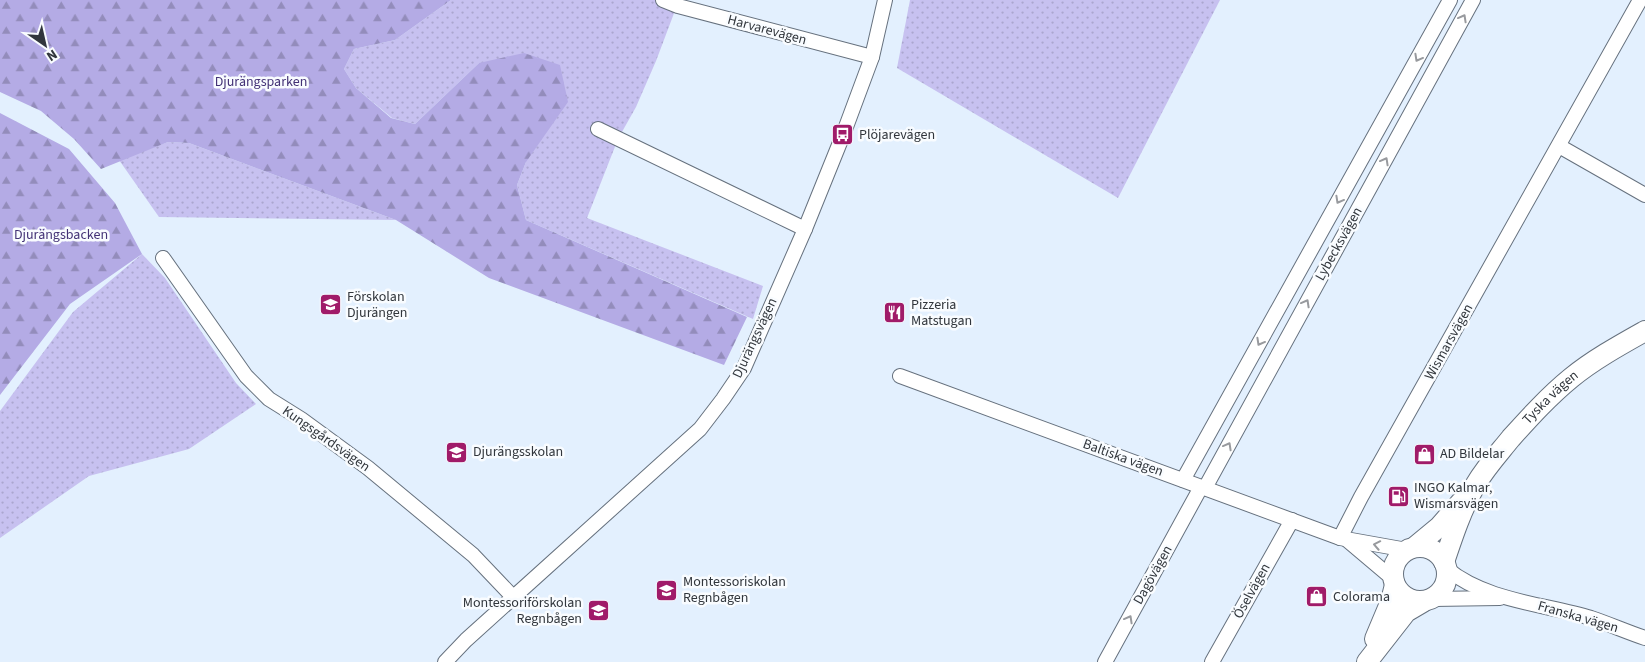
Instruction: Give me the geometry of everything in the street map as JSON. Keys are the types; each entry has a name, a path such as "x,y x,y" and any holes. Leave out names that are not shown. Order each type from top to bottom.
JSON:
{"main road":[{"name":"Tyska vägen","path":"1412,548 1440,527 1475,486 1491,462 1539,407 1571,378 1589,365 1645,331"},
{"name":"Tyska vägen","path":"1445,565 1453,535 1475,486"},
{"path":"1425,546 1434,550 1445,565 1444,585 1439,593 1406,612 1366,662 1386,614 1394,581 1394,562 1400,554 1412,548 1425,546"},
{"path":"1394,581 1399,592 1405,597 1428,600"}],"street":[{"name":"Harvarevägen","path":"663,0 706,14 872,57"},
{"name":"Djurängsvägen","path":"445,662 466,640 700,429 744,368 844,135 872,57 885,0"},
{"name":"Lybecksvägen","path":"1183,480 1450,0"},
{"name":"Lybecksvägen","path":"1203,488 1473,0"},
{"name":"Wismarsvägen","path":"1343,539 1361,497 1640,0"},
{"path":"598,129 805,229"},
{"path":"1559,146 1645,195"},
{"name":"Kungsgårdsvägen","path":"163,258 246,376 269,399 301,419 368,468 473,555 514,597"},
{"name":"Baltiska vägen","path":"900,376 1343,539 1412,548"},
{"name":"Dagövägen","path":"1105,662 1203,488"},
{"name":"Öselvägen","path":"1212,662 1292,520"},
{"name":"Baltiska vägen","path":"1343,539 1394,581"},
{"name":"Franska vägen","path":"1445,565 1459,579 1470,585 1510,598 1591,618 1645,638"},
{"name":"Franska vägen","path":"1428,600 1510,598"}],"shaded area":[{"path":"451,0 679,0 656,61 636,107 618,139 587,218 763,286 753,319 526,220 517,185 526,162 479,63 415,124 392,118 356,88 344,69 354,49 395,40"},
{"path":"910,0 1220,0 1118,198 897,68"},
{"path":"168,142 189,143 396,220 159,217 119,160"},
{"path":"142,254 165,278 236,383 256,404 189,449 89,476 0,538 0,411 73,312"}],"green space":[{"name":"Djurängsparken","path":"0,0 451,0 395,40 354,49 344,69 356,88 391,118 415,124 479,63 524,53 560,65 568,102 526,162 517,185 526,220 747,317 724,365 489,278 396,220 189,143 168,142 101,169 74,139 41,111 0,92"},
{"name":"Djurängsbacken","path":"0,113 69,149 115,203 142,254 70,304 0,395"}],"place":[{"name":"Plöjarevägen","path":"843,135"},
{"name":"Förskolan Djurängen","path":"331,305"},
{"name":"Pizzeria Matstugan","path":"895,313"},
{"name":"Djurängsskolan","path":"457,452"},
{"name":"AD Bildelar","path":"1424,454"},
{"name":"INGO Kalmar, Wismarsvägen","path":"1398,496"},
{"name":"Montessoriskolan Regnbågen","path":"667,590"},
{"name":"Colorama","path":"1317,597"},
{"name":"Montessoriförskolan Regnbågen","path":"598,611"}]}
